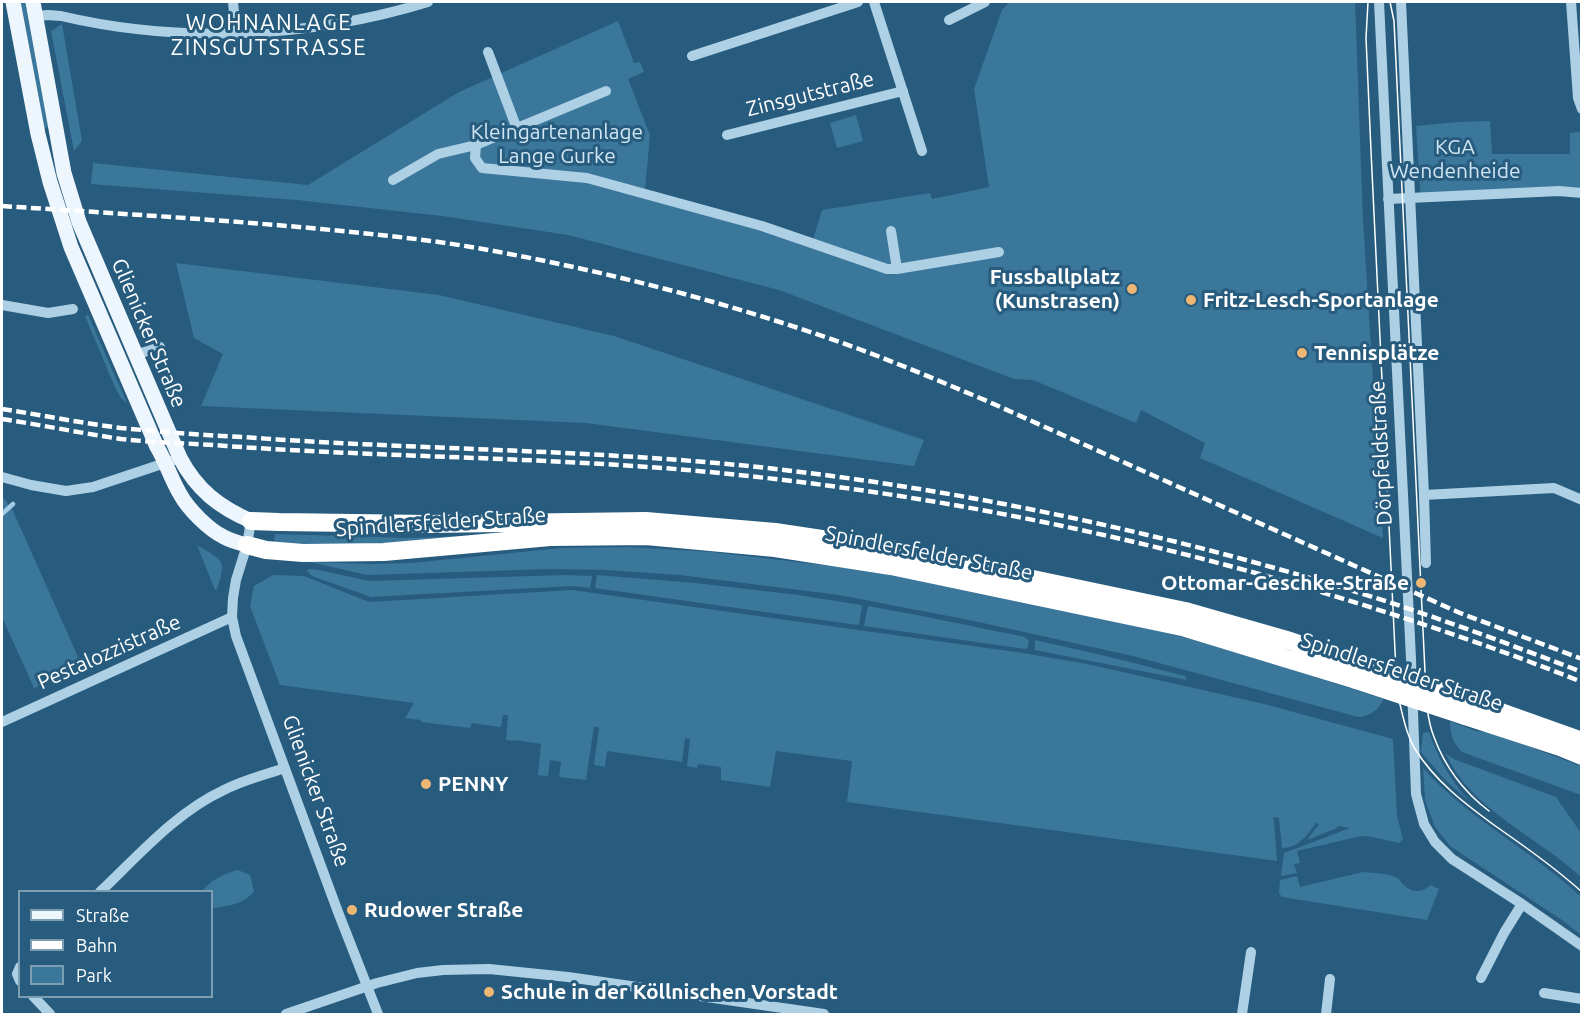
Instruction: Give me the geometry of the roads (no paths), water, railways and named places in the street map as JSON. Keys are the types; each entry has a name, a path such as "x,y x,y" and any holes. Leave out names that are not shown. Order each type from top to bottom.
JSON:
{"highway":[{"name":"Spindlersfelder Straße","path":"251,521 428,524 646,521 775,532 895,550 1185,611 1290,641 1356,671"},
{"name":"Spindlersfelder Straße","path":"247,545 266,550 303,554 384,552 550,537 646,536 775,548 891,566 1182,627 1356,671 1466,708 1581,741"},
{"name":"Spindlersfelder Straße","path":"1466,708 1581,756"}],"main road":[{"name":"Glienicker Straße","path":"13,2 38,134 50,182 71,247 157,447 186,470 221,506 251,521"},
{"name":"Glienicker Straße","path":"35,9 64,173 79,222 158,404 180,495 199,518 224,537 247,545"}],"street":[{"path":"233,2 236,33"},
{"path":"35,9 48,15 143,30 236,33 342,23 428,2"},
{"path":"692,56 858,2"},
{"name":"Zinsgutstraße","path":"874,2 922,151"},
{"path":"949,20 985,2"},
{"name":"Dörpfeldstraße","path":"1379,2 1411,648 1416,794 1424,824 1435,842 1452,859 1522,904"},
{"name":"Dörpfeldstraße","path":"1401,2 1425,495 1426,563"},
{"path":"1571,2 1578,98 1581,109"},
{"path":"488,52 517,129"},
{"name":"Zinsgutstraße","path":"727,135 903,91"},
{"path":"393,180 438,154 476,144 517,129 606,92"},
{"path":"476,144 475,158 482,168 587,178 762,226 887,269 999,252"},
{"path":"1388,200 1559,191 1581,193"},
{"path":"891,231 897,269"},
{"path":"2,305 48,313 74,309"},
{"path":"135,355 160,346"},
{"path":"2,477 66,491 93,487 173,461"},
{"path":"1425,495 1554,488 1581,500"},
{"name":"Glienicker Straße","path":"251,521 247,545 236,580 232,617 236,636 378,1014"},
{"name":"Pestalozzistraße","path":"2,722 232,617"},
{"path":"101,890 167,829 203,801 237,784 285,768"},
{"path":"1481,978 1522,904 1581,946"},
{"path":"1242,1014 1251,952"},
{"path":"286,1014 368,986 417,973 489,969 564,977 824,1014"},
{"path":"1326,1014 1330,979"},
{"path":"1544,993 1581,999"},
{"path":"35,998 50,1014"}],"waterway":[{"path":"2,514 13,504"}],"tram line":[{"path":"1368,2 1366,38 1397,692 1402,714 1415,749 1451,791 1550,865 1582,892"},
{"path":"1390,2 1394,21 1427,705 1431,729 1444,759 1471,796 1489,811"}],"railway":[{"path":"2,206 281,225 438,242 574,267 718,303 859,349 923,374 1460,613 1582,659"},
{"path":"2,409 152,431 636,457 767,468 921,489 1074,518 1226,555 1402,606 1582,672"},
{"path":"2,419 134,440 284,450 687,470 840,487 916,499 1067,527 1291,583 1401,617 1582,682"}],"place":[{"name":"Fussballplatz (Kunstrasen)","path":"1132,289"},
{"name":"Fritz-Lesch-Sportanlage","path":"1191,300"},
{"name":"Tennisplätze","path":"1302,353"},
{"name":"Ottomar-Geschke-Straße","path":"1421,583"},
{"name":"PENNY","path":"426,784"},
{"name":"Rudower Straße","path":"352,910"},
{"name":"Schule in der Köllnischen Vorstadt","path":"489,992"}],"district":[{"name":"WOHNANLAGE ZINSGUTSTRASSE","path":"269,36"}],"park label":[{"name":"Kleingartenanlage Lange Gurke","path":"557,144"},
{"name":"KGA Wendenheide","path":"1455,159"}]}
